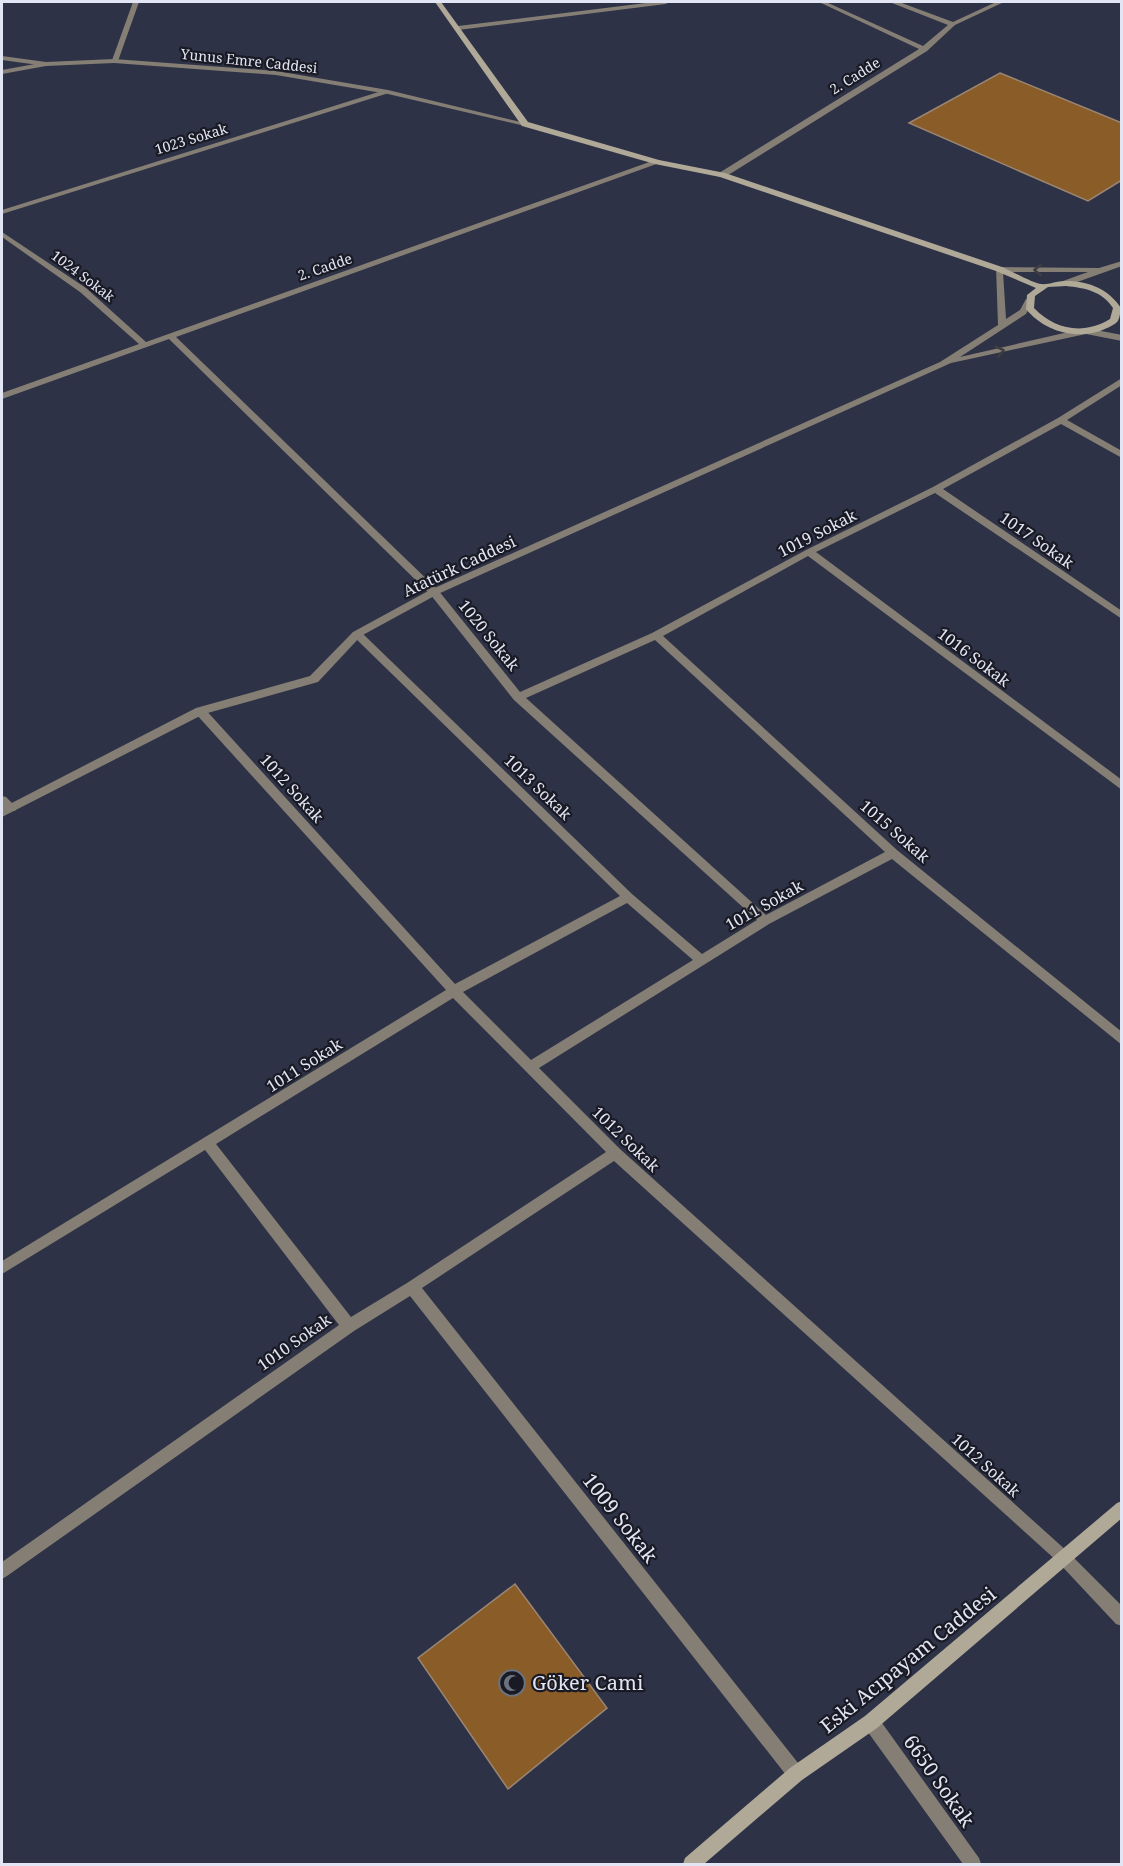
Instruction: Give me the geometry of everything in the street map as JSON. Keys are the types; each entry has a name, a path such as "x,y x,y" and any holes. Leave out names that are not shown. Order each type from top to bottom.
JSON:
{"main road":[{"path":"438,2 525,124 658,162 722,175 999,269 1040,287 1066,283 1094,288 1105,294 1117,308 1119,320 1107,326 1086,331 1066,330 1047,324 1036,317 1030,309 1030,296 1040,287"},
{"name":"Eski Acıpayam Caddesi","path":"691,1864 796,1774 871,1722 1122,1508"}],"street":[{"path":"114,61 136,2"},
{"path":"458,28 666,2"},
{"path":"822,2 924,49"},
{"path":"894,2 953,24"},
{"name":"2. Cadde","path":"722,175 924,49 953,24 1001,2"},
{"path":"2,58 46,64"},
{"name":"Yunus Emre Caddesi","path":"2,72 46,64 114,61 276,73 388,92 525,124"},
{"name":"1023 Sokak","path":"2,212 388,92"},
{"name":"2. Cadde","path":"2,396 658,162"},
{"name":"1024 Sokak","path":"2,234 83,290 144,345"},
{"path":"1066,283 1096,270 1122,263"},
{"path":"1002,326 999,269 1096,270"},
{"path":"943,363 1023,312 1029,301"},
{"path":"943,363 1086,331 1122,338"},
{"name":"1020 Sokak","path":"170,335 434,592 518,697 765,921"},
{"name":"Atatürk Caddesi","path":"6,811 200,711 314,679 357,634 434,592 943,363"},
{"name":"1019 Sokak","path":"518,697 656,635 809,552 936,489 1060,420 1122,381"},
{"path":"1060,420 1122,455"},
{"name":"1017 Sokak","path":"936,489 1122,616"},
{"name":"1016 Sokak","path":"809,552 1122,786"},
{"name":"1013 Sokak","path":"357,634 628,897 701,960"},
{"name":"1015 Sokak","path":"656,635 893,853 1122,1040"},
{"name":"1012 Sokak","path":"200,711 454,991 615,1153 1063,1557 1122,1618"},
{"path":"2,800 6,811"},
{"name":"1011 Sokak","path":"531,1067 765,921 893,853"},
{"name":"1011 Sokak","path":"2,1268 454,991 628,897"},
{"path":"208,1143 349,1326"},
{"name":"1010 Sokak","path":"2,1571 349,1326 615,1153"},
{"name":"1009 Sokak","path":"412,1287 796,1774"},
{"name":"6650 Sokak","path":"871,1722 973,1864"}],"building":[{"path":"1000,73 1122,123 1122,180 1088,201 909,123"},
{"name":"Göker Cami","path":"515,1584 607,1708 508,1789 418,1658"}],"place":[{"name":"Göker Cami","path":"512,1683"}]}
